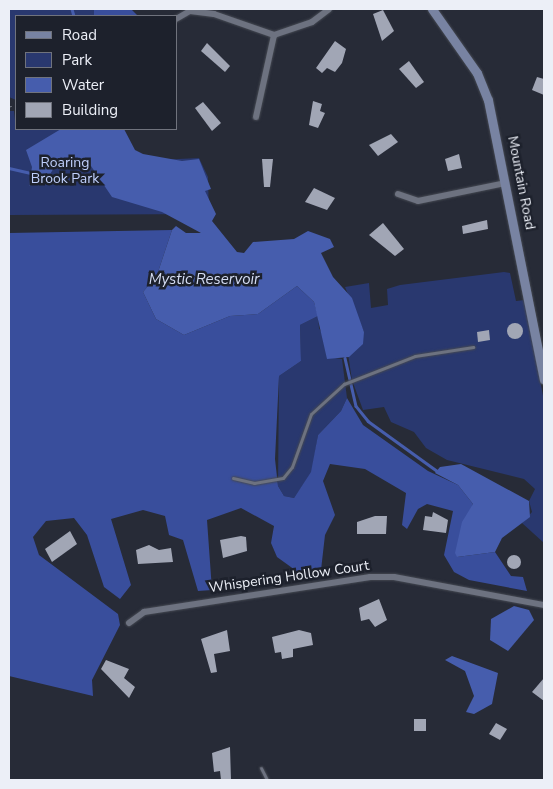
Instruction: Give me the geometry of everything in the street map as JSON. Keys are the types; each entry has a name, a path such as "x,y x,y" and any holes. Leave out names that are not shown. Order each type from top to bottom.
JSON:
{"main road":[{"name":"Mountain Road","path":"436,10 484,88 506,183 544,379"}],"street":[{"path":"178,18 190,10 214,14 274,35 312,22 329,9"},
{"path":"256,117 274,35"},
{"path":"398,194 418,201 506,183"},
{"name":"Whispering Hollow Court","path":"128,623 144,612 370,577 394,577 544,605"}],"lane":[{"path":"233,478 254,483 283,478 292,468 311,414 344,384 415,356 473,347"},
{"path":"261,768 267,780"}],"green space":[{"path":"9,9 99,9 100,15 15,15 15,100 9,97"},
{"name":"Roaring Brook Park","path":"9,111 14,111 15,130 107,130 131,154 158,160 199,158 208,177 209,214 9,215"},
{"path":"504,272 510,273 516,301 525,300 544,401 544,543 522,523 532,512 529,501 535,489 524,479 447,460 426,448 414,432 391,422 384,407 363,410 352,380 348,354 364,332 345,287 369,283 371,308 388,305 387,289 400,285"},
{"path":"318,316 319,328 335,358 342,359 347,398 341,411 318,435 312,472 294,498 284,496 278,486 279,376 301,361 300,325"}],"shaded area":[{"path":"94,9 131,9 137,15 94,15"},
{"path":"172,230 157,275 143,292 156,319 184,335 230,316 258,314 297,286 314,302 318,316 300,325 301,361 279,376 275,459 278,486 284,496 294,498 311,472 318,435 341,411 347,398 363,425 428,471 458,485 473,504 457,557 495,552 511,576 523,577 527,591 469,580 454,572 444,555 453,511 427,504 418,509 407,529 402,525 406,493 365,469 330,464 323,481 335,515 325,535 321,570 315,573 302,575 277,557 271,543 274,526 241,508 207,520 212,590 198,591 183,540 169,535 165,516 143,510 111,519 131,585 120,599 104,587 87,535 74,518 46,521 33,537 39,555 118,614 120,625 92,680 93,696 9,676 9,233"}],"water":[{"name":"Mystic Reservoir","path":"59,130 125,130 135,150 143,154 182,161 199,159 211,189 205,191 216,214 212,221 237,252 244,253 253,242 294,239 308,231 330,239 334,247 321,253 333,277 352,298 364,332 363,344 349,357 327,359 314,302 297,286 258,314 230,316 184,335 156,319 143,292 157,275 172,230 176,226 186,233 201,233 162,212 112,197 91,166 79,161 58,161 49,176 29,186 32,167 26,150"},
{"path":"461,464 529,501 530,517 502,538 495,552 457,557 455,553 462,522 473,504 458,485 435,473 440,467"},
{"path":"514,606 529,610 534,620 508,651 490,640 491,619"},
{"path":"452,656 498,673 492,704 474,714 466,712 474,696 465,671 445,660"}],"building":[{"path":"383,10 394,31 382,41 373,14"},
{"path":"335,41 346,49 342,63 335,72 327,68 322,73 316,68"},
{"path":"207,43 230,66 225,72 201,51"},
{"path":"409,61 424,82 416,88 399,69"},
{"path":"537,77 544,79 544,95 532,90"},
{"path":"313,101 322,104 320,111 325,113 318,128 309,125"},
{"path":"203,102 221,123 212,131 195,108"},
{"path":"391,134 398,142 378,156 369,145"},
{"path":"459,154 462,168 448,171 445,159"},
{"path":"262,159 273,159 270,187 264,187"},
{"path":"314,188 335,198 327,210 305,202"},
{"path":"487,220 488,229 463,234 462,226"},
{"path":"383,223 404,249 395,256 369,235"},
{"path":"512,323 518,323 523,328 521,337 512,339 507,334 507,328"},
{"path":"489,330 490,340 478,342 477,332"},
{"path":"433,512 448,520 446,533 423,530 425,516 432,517"},
{"path":"375,516 387,516 386,534 357,534 357,522"},
{"path":"70,531 77,544 52,562 45,549"},
{"path":"241,536 246,537 247,551 223,558 220,540"},
{"path":"149,545 159,550 171,548 173,562 138,564 136,550"},
{"path":"511,555 517,555 521,562 517,569 511,569 507,565 507,559"},
{"path":"379,599 387,620 375,627 369,619 361,621 359,608"},
{"path":"227,630 230,651 214,654 217,672 211,673 201,639"},
{"path":"299,630 311,633 313,645 293,649 293,657 282,659 281,652 275,653 272,637"},
{"path":"106,660 129,669 124,678 135,687 129,698 101,669"},
{"path":"544,678 544,701 532,692"},
{"path":"414,719 426,719 426,731 414,731"},
{"path":"496,723 507,729 500,740 489,734"},
{"path":"230,747 231,780 221,780 220,771 214,772 212,753"}],"waterway":[{"path":"72,9 74,15"},
{"path":"9,168 31,173"},
{"path":"345,358 356,406 368,421 437,471"}]}
